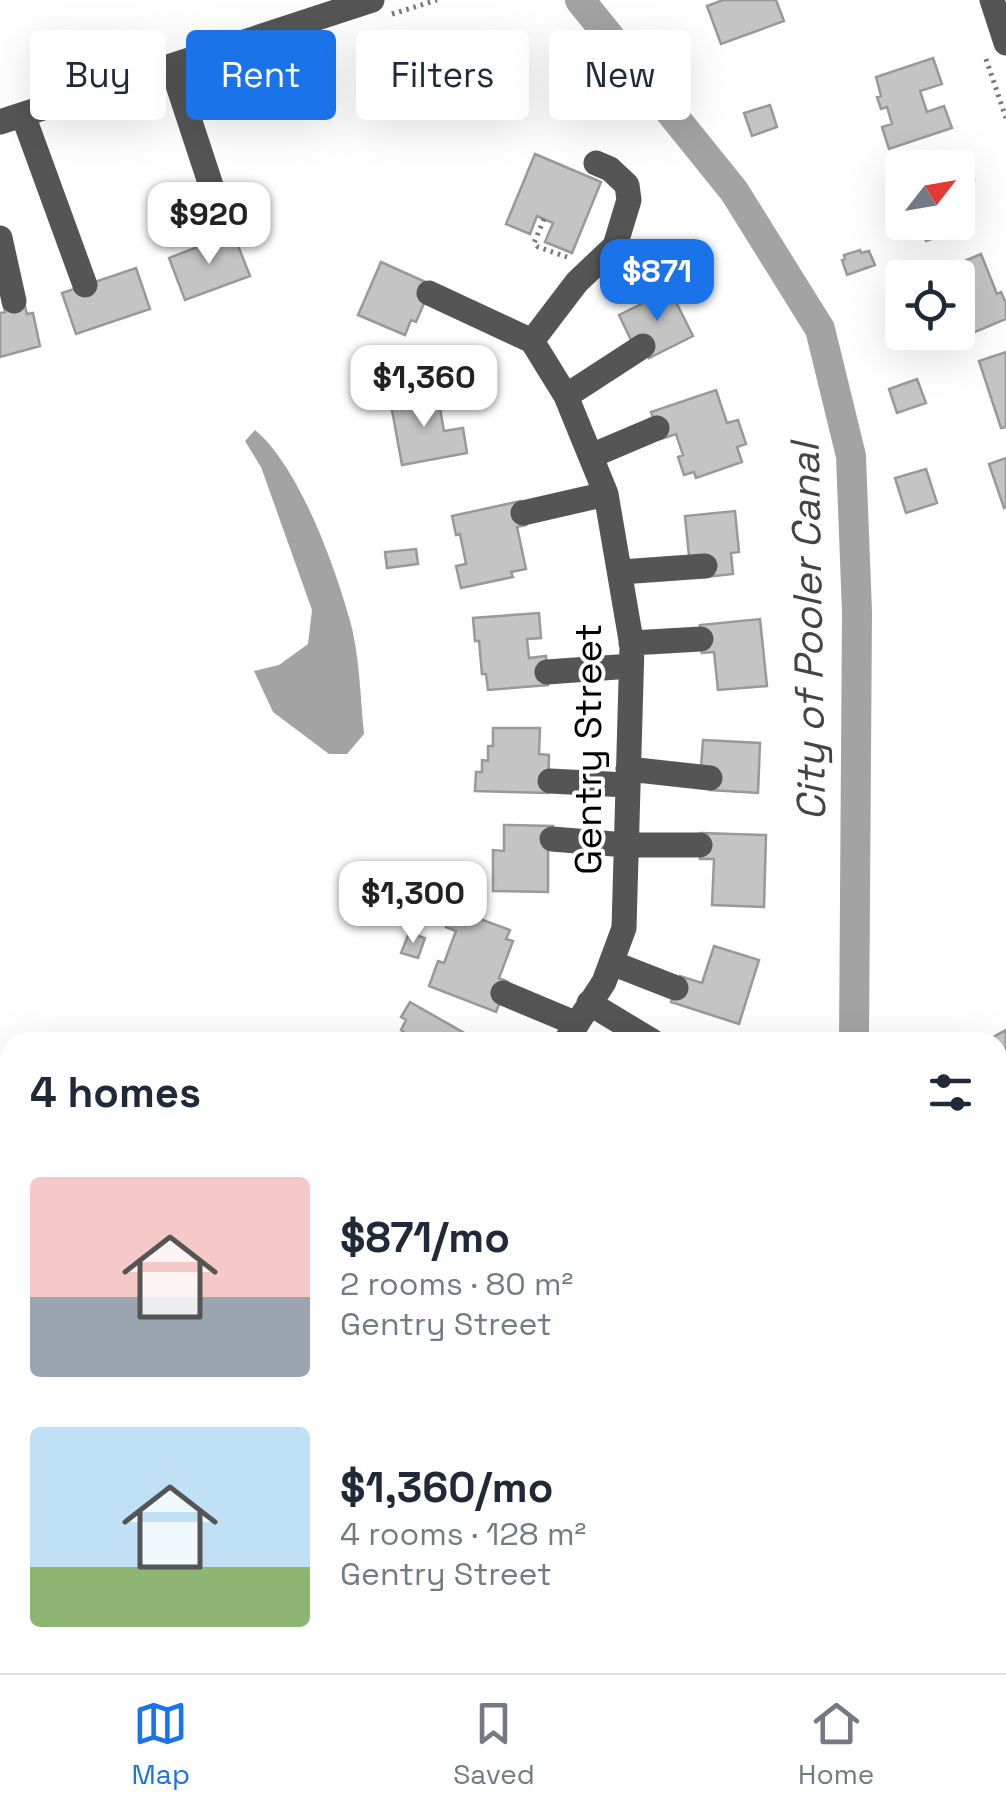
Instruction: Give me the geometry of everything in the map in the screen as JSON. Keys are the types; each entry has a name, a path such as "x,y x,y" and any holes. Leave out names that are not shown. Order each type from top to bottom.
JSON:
{"street":[{"path":"85,285 12,119 372,0"},
{"path":"992,0 1006,43"},
{"path":"172,67 226,232"},
{"path":"429,294 532,341 577,282 615,246 629,200 627,186 610,169 596,163"},
{"path":"0,238 14,301"},
{"path":"594,266 626,258"},
{"name":"Gentry Street","path":"532,341 566,396 606,494 631,654 624,928 604,982 577,1023"},
{"path":"566,396 644,346"},
{"path":"591,456 657,428"},
{"path":"523,513 606,494"},
{"path":"621,572 705,566"},
{"path":"548,672 701,639"},
{"path":"550,782 628,777 710,778"},
{"path":"552,839 700,845"},
{"path":"612,963 676,988"},
{"path":"503,993 577,1023 614,1032"}],"path":[{"path":"544,219 534,243 538,248 594,266"}],"shaded area":[{"path":"255,430 271,446 300,491 334,570 353,631 364,734 347,754 329,754 273,712 254,671 279,665 308,644 312,610 261,467 245,441"}],"building":[{"path":"723,0 776,0 784,21 721,44 707,6"},
{"path":"933,58 942,84 920,91 927,112 944,106 952,128 889,149 882,127 892,124 887,107 881,109 876,77"},
{"path":"770,105 777,127 752,136 744,113"},
{"path":"535,154 601,182 572,253 545,242 553,223 537,216 530,234 506,224"},
{"path":"233,233 250,276 185,300 169,258"},
{"path":"869,251 875,265 847,275 844,255"},
{"path":"981,254 997,294 1001,292 1006,303 1006,319 975,332 975,260 967,260"},
{"path":"381,262 432,285 416,322 411,320 405,335 358,315"},
{"path":"136,268 150,309 76,334 62,293"},
{"path":"670,290 693,336 649,358 638,336 631,340 619,315"},
{"path":"23,299 27,314 33,313 40,346 0,357 3,303"},
{"path":"1006,352 1006,427 1001,428 979,361"},
{"path":"917,379 926,403 897,413 889,389"},
{"path":"716,390 727,423 738,420 746,444 737,447 742,462 696,478 694,472 684,475 676,434 661,439 651,412"},
{"path":"437,391 444,431 463,428 467,453 402,465 390,399"},
{"path":"1006,458 1006,507 1004,508 989,464"},
{"path":"926,469 937,503 906,513 895,478"},
{"path":"521,501 526,525 517,527 526,569 511,572 513,577 461,588 456,566 466,564 452,516"},
{"path":"735,511 739,552 731,553 733,574 706,577 689,556 685,516"},
{"path":"416,549 418,564 387,568 385,552"},
{"path":"539,613 541,638 527,639 529,658 546,656 548,685 488,690 473,618"},
{"path":"760,619 767,686 718,690 714,652 702,653 700,625"},
{"path":"493,728 540,728 539,754 549,755 548,793 475,791 476,772 482,772 482,760 488,761 488,746 493,746"},
{"path":"703,740 760,743 758,793 710,790 701,768"},
{"path":"504,825 553,826 552,839 548,839 548,892 493,891 493,850 504,851"},
{"path":"701,833 766,835 764,907 712,905 714,859 700,859"},
{"path":"453,909 510,930 506,939 513,941 499,978 508,982 496,1012 429,986 438,961 444,963 456,931 446,927"},
{"path":"409,933 425,938 418,958 401,953"},
{"path":"714,946 759,960 739,1024 671,1002 680,976 702,983"},
{"path":"410,1002 462,1032 404,1032 401,1030 406,1020 401,1017"}],"waterway":[{"name":"City of Pooler Canal","path":"580,0 734,191 820,329 851,456 857,612 854,1032"}]}
